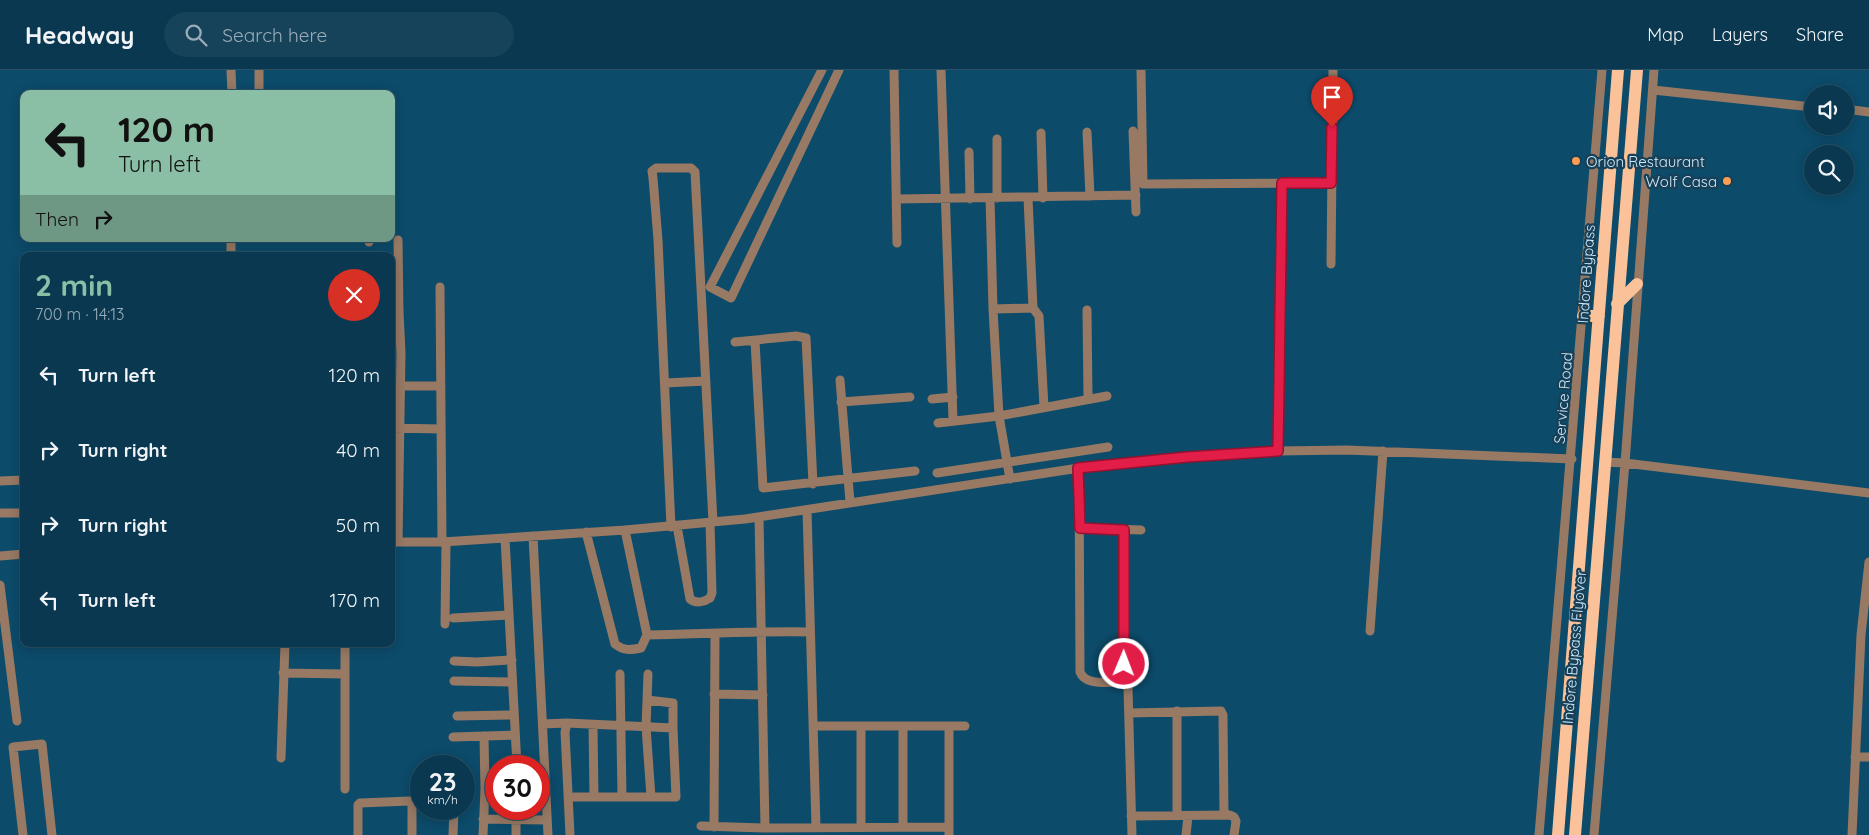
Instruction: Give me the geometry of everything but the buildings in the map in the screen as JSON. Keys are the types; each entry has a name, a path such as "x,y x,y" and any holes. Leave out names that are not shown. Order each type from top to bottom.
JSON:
{"highway":[{"name":"Indore Bypass","path":"1586,480 1618,70"},
{"path":"1604,462 1637,70"},
{"path":"1617,304 1638,284"},
{"path":"1583,316 1598,316"},
{"name":"Indore Bypass Flyover","path":"1575,835 1604,462"},
{"name":"Indore Bypass Flyover","path":"1558,835 1586,480"}],"street":[{"path":"231,70 232,90"},
{"path":"259,70 259,90"},
{"path":"822,70 710,287 731,298 840,70"},
{"path":"894,70 898,199 897,243"},
{"path":"941,70 954,420"},
{"path":"1140,70 1143,184 1331,183"},
{"path":"1331,264 1333,70"},
{"name":"Service Road","path":"1539,835 1559,575 1572,459 1602,70"},
{"path":"1594,835 1625,463 1654,70"},
{"path":"1652,90 1804,105"},
{"path":"1854,111 1869,112"},
{"path":"1133,131 1136,212"},
{"path":"1087,132 1090,196"},
{"path":"1041,133 1043,198"},
{"path":"997,139 993,198 993,309 999,416 1010,479"},
{"path":"969,152 970,198"},
{"path":"656,168 691,168 695,172 706,381 712,522 712,593 710,598 699,602 690,599 674,526 652,171 656,168"},
{"path":"1278,451 1282,183"},
{"path":"898,199 1136,195"},
{"path":"1028,198 1033,308 1039,316 1044,407"},
{"path":"395,485 396,428 401,386 398,240"},
{"path":"440,287 444,542 449,621 509,615"},
{"path":"993,309 1033,308"},
{"path":"1087,310 1088,398"},
{"path":"735,342 796,336 806,338 813,484"},
{"path":"755,341 763,488 813,484 915,471"},
{"path":"395,353 401,353"},
{"path":"840,380 850,502"},
{"path":"665,382 706,381"},
{"path":"401,386 441,386"},
{"path":"932,399 953,396"},
{"path":"938,423 999,416 1107,396"},
{"path":"841,402 910,397"},
{"path":"396,428 441,429"},
{"path":"937,473 1108,447"},
{"path":"395,542 444,542 625,530 759,517 1078,468 1187,457 1278,451 1347,450 1572,459"},
{"path":"1370,631 1383,451"},
{"path":"1604,462 1869,493"},
{"path":"1078,468 1080,672 1082,676 1094,682 1123,683 1128,688 1132,835"},
{"path":"0,481 20,480"},
{"path":"807,510 816,827"},
{"path":"0,514 20,513"},
{"path":"759,517 766,828"},
{"path":"1080,528 1141,530"},
{"path":"586,532 615,644 622,649 629,650 641,648 647,635 625,530"},
{"path":"1123,683 1124,530"},
{"path":"533,536 544,755"},
{"path":"505,538 516,755"},
{"path":"0,556 20,554"},
{"path":"1852,835 1869,562"},
{"path":"0,585 17,721"},
{"path":"647,635 761,631 810,632"},
{"path":"714,827 715,634"},
{"path":"281,758 284,647"},
{"path":"345,647 345,789"},
{"path":"454,661 512,660"},
{"path":"284,673 344,674"},
{"path":"620,674 622,797"},
{"path":"648,674 646,727 651,797"},
{"path":"454,681 512,682"},
{"path":"714,694 762,695"},
{"path":"568,798 676,797 672,703 647,700"},
{"path":"1177,711 1177,816"},
{"path":"1129,712 1221,711 1223,715 1224,815"},
{"path":"457,716 513,715"},
{"path":"543,724 567,723 673,728"},
{"path":"567,723 570,835"},
{"path":"594,724 594,798"},
{"path":"813,726 965,726"},
{"path":"861,726 861,827"},
{"path":"903,726 903,827"},
{"path":"701,826 766,828 903,827 949,831 949,726"},
{"path":"454,737 515,735"},
{"path":"482,835 484,736"},
{"path":"23,835 13,748 42,744 52,835"},
{"path":"1856,757 1869,757"},
{"path":"358,835 357,810 360,802 402,800 410,800 412,805 412,835"},
{"path":"1131,816 1224,815 1234,817 1236,821 1234,835"},
{"path":"1186,835 1188,816"},
{"path":"453,835 454,820"},
{"path":"516,820 516,835"},
{"path":"547,820 548,835"}],"place":[{"name":"Orion Restaurant","path":"1576,161"},
{"name":"Wolf Casa","path":"1727,181"}],"route":[{"path":"1124,664 1124,530 1080,528 1078,468 1128,462 1278,451 1282,183 1331,183 1332,127"}]}
